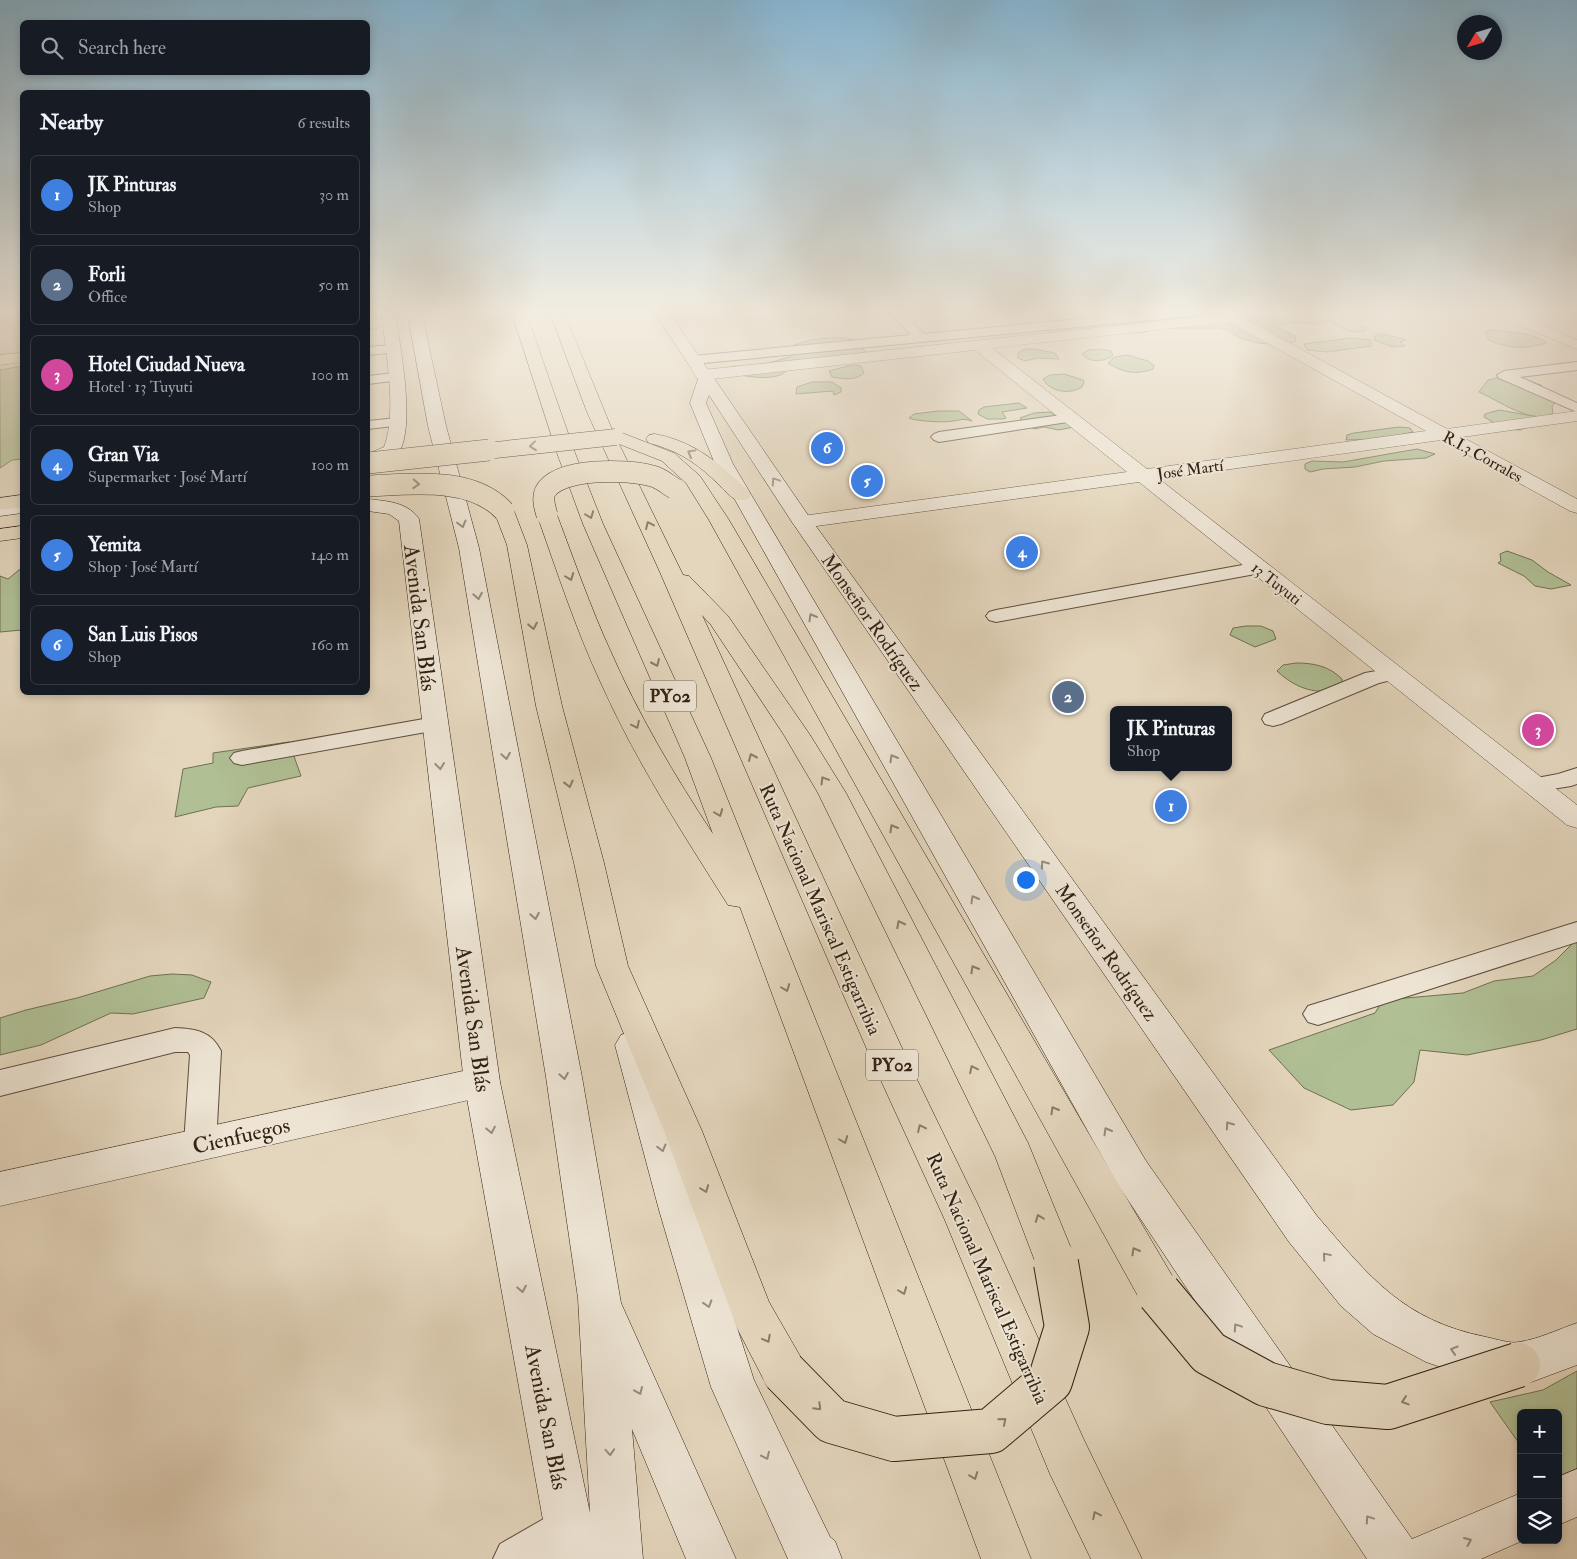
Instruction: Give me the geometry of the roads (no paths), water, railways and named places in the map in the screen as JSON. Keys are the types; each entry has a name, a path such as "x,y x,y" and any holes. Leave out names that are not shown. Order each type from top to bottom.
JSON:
{"highway":[{"name":"PY02","path":"542,383 593,524 698,758 1006,1559"},
{"name":"Ruta Nacional Mariscal Estigarribia","path":"584,383 595,412 670,570 890,1061 964,1218 1067,1457 1117,1559"},
{"path":"370,462 632,436 666,440 690,451 709,464 741,495"},
{"path":"616,437 668,457 693,480 719,520 1159,1294 1209,1353 1266,1384 1328,1402 1388,1407 1518,1365"},
{"path":"754,584 675,489 658,477 634,471 586,472 557,481 546,490 543,499 547,515 599,651 642,739 687,818 768,943"},
{"path":"370,486 408,483 454,487 494,500 504,511 517,545 549,706 589,863 612,966 683,1131 752,1313 784,1372 832,1420 894,1439 991,1431 1050,1381 1067,1327 1056,1263 1014,1155 832,793 797,735 720,621 670,570"},
{"path":"0,504 20,501"},
{"path":"0,534 20,532"}],"street":[{"path":"370,461 392,450 397,440 395,383"},
{"path":"421,383 437,426 469,548 564,1077 599,1298 618,1559"},
{"path":"699,383 698,403 724,464 1132,1173 1396,1559"},
{"name":"Monseñor Rodríguez","path":"707,383 802,522 1303,1229 1350,1285 1388,1319 1442,1347 1473,1356 1518,1365"},
{"name":"13 Tuyuti","path":"1025,383 1577,819"},
{"name":"R.I.3 Corrales","path":"1350,383 1577,507"},
{"name":"José Martí","path":"802,522 1577,416"},
{"name":"Avenida San Blás","path":"370,505 395,509 409,519 482,1082 572,1544"},
{"path":"0,510 20,507"},
{"path":"0,528 20,526"},
{"path":"612,966 679,1210 734,1387 812,1554 817,1559"},
{"name":"Cienfuegos","path":"0,1188 482,1082"},
{"path":"599,1298 711,1559"},
{"path":"1518,1365 1577,1344"},
{"path":"1562,1499 1577,1493"},
{"path":"1423,1559 1517,1520"}],"lane":[{"path":"1521,383 1577,408"},
{"path":"939,437 1069,418"},
{"path":"370,425 397,422"},
{"path":"996,616 1259,568"},
{"path":"1272,719 1373,678 1393,674"},
{"path":"242,758 435,724"},
{"path":"1534,785 1563,781 1577,775"},
{"path":"1318,1014 1577,932"},
{"path":"0,1083 175,1040 195,1041 206,1051 200,1144"},
{"path":"515,1559 572,1544"}],"place":[{"name":"San Luis Pisos","path":"827,448"},
{"name":"Yemita","path":"867,481"},
{"name":"Gran Via","path":"1022,552"},
{"name":"Forli","path":"1068,697"},
{"name":"Hotel Ciudad Nueva","path":"1538,730"},
{"name":"JK Pinturas","path":"1171,806"}]}
